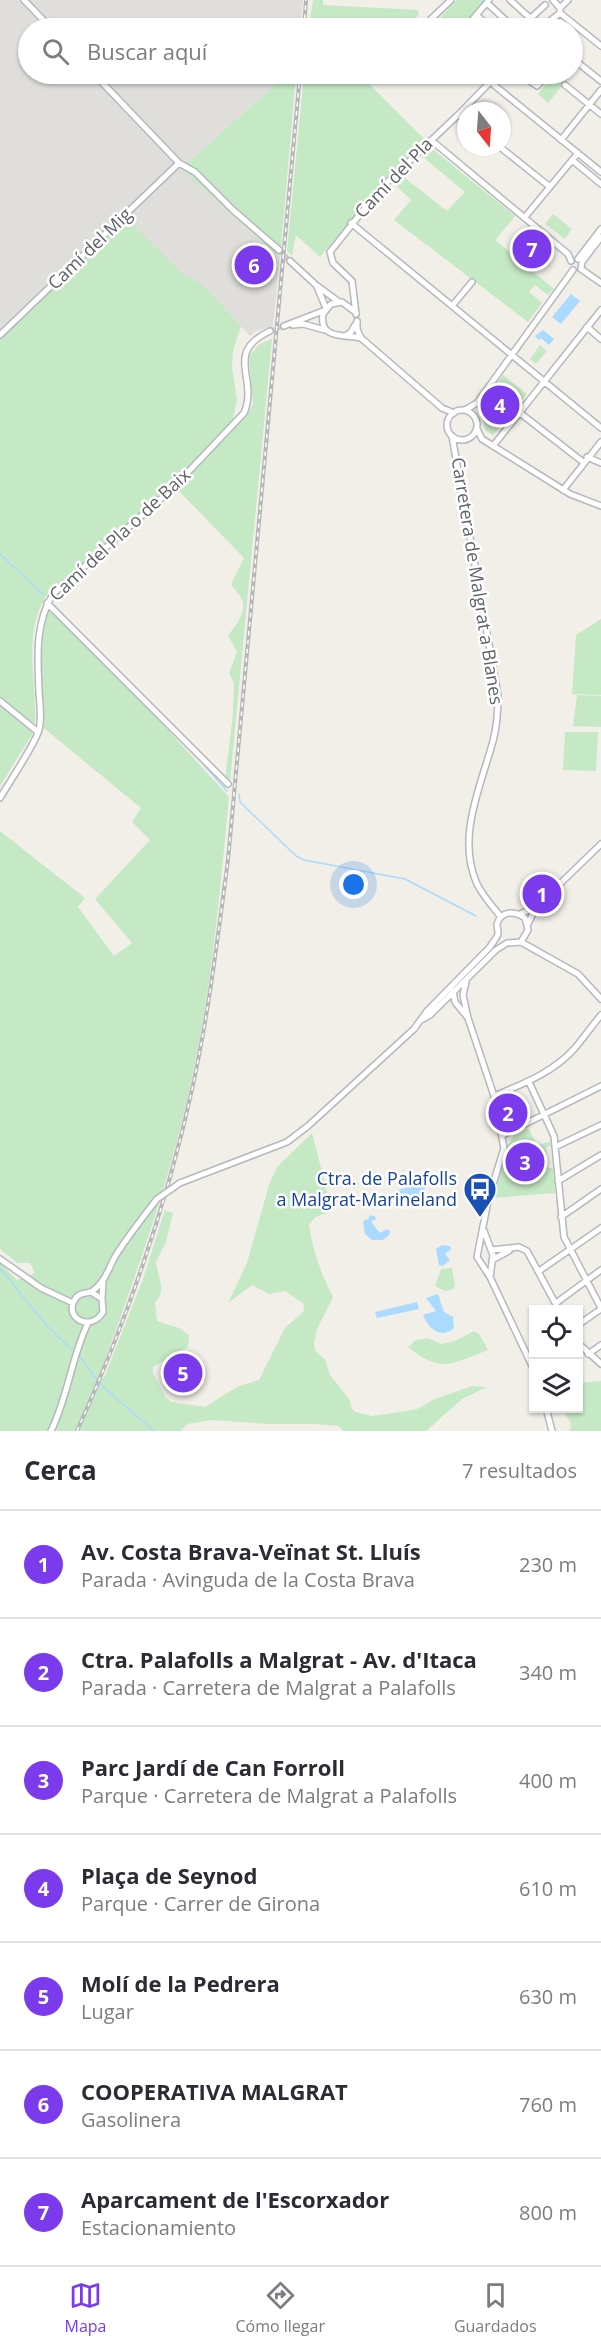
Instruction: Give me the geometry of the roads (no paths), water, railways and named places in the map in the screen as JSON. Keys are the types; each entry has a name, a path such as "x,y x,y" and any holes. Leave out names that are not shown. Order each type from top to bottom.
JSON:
{"street":[{"path":"24,0 41,18"},
{"path":"433,18 451,0"},
{"path":"510,0 530,18 546,4"},
{"path":"553,0 557,13 564,18"},
{"path":"552,18 568,0"},
{"path":"474,18 488,2 504,18"},
{"path":"476,15 480,18"},
{"path":"583,32 601,46"},
{"path":"583,66 601,81"},
{"path":"104,84 179,163 195,172 233,210 279,250"},
{"name":"Camí del Pla","path":"471,102 488,84"},
{"path":"494,84 601,172"},
{"path":"565,86 601,114"},
{"path":"561,140 601,90"},
{"name":"Camí del Pla","path":"356,314 353,285 349,276 333,263 330,254 351,223 381,188 457,116"},
{"path":"431,140 577,261 581,269 601,282"},
{"path":"525,217 578,153"},
{"path":"511,156 550,187"},
{"path":"572,160 601,184"},
{"name":"Camí del Mig","path":"0,335 179,163"},
{"path":"351,223 601,428"},
{"path":"577,261 601,229"},
{"path":"573,270 570,266 601,237"},
{"path":"290,261 316,285 351,306 356,314 357,329 361,338 442,408 454,413"},
{"path":"474,416 477,403 573,270 581,269"},
{"path":"452,306 472,282"},
{"path":"316,285 325,309 322,320 325,330"},
{"path":"354,293 341,302 286,326 303,324 325,330 335,336 361,338"},
{"path":"493,446 601,310"},
{"path":"345,336 351,332 357,321"},
{"path":"587,327 601,339"},
{"name":"Camí del Pla o de Baix","path":"0,798 38,732 40,718 39,630 47,603 53,594 174,488 244,413 248,404 249,391 244,368 245,354 254,340 270,331"},
{"path":"448,420 454,413 477,403"},
{"path":"442,408 452,436 464,440 482,439 563,490 601,506"},
{"path":"465,410 474,416 482,439"},
{"path":"520,412 585,460 601,463"},
{"path":"471,438 477,429"},
{"name":"Carretera de Malgrat a Blanes","path":"452,436 456,448 498,695 496,729 471,818 470,856 477,883 501,917"},
{"name":"Carretera de Malgrat a Blanes","path":"456,448 464,440"},
{"path":"563,490 601,442"},
{"path":"47,603 228,784"},
{"path":"0,701 38,732"},
{"path":"507,943 498,934 497,928 501,917 510,912 520,914 536,907 601,844"},
{"path":"521,942 526,936 528,924 536,907"},
{"path":"520,914 528,924"},
{"path":"421,1020 490,947 498,934"},
{"path":"526,936 535,949"},
{"path":"80,1338 78,1320 72,1309 73,1303 80,1294 91,1292 103,1280 116,1256 157,1199 180,1183 287,1142 308,1126 421,1020 439,1006 496,950 507,943 521,942 579,974 601,999"},
{"path":"468,1018 457,1005 453,992 454,986 469,969"},
{"path":"469,976 464,985 463,995 468,1018 497,1095 506,1134 488,1202 477,1257 490,1277 529,1359"},
{"path":"429,1009 453,992 457,991 463,995"},
{"path":"439,1006 446,1003 457,1005"},
{"path":"497,1095 544,1073 573,1050 601,1015"},
{"path":"529,1082 554,1136 564,1237 601,1308 583,1321"},
{"path":"506,1134 601,1086"},
{"path":"555,1147 601,1125"},
{"path":"558,1181 601,1155"},
{"path":"561,1217 601,1189"},
{"path":"539,1271 601,1228"},
{"path":"484,1230 490,1250 490,1277"},
{"path":"479,1250 484,1247 490,1250 513,1249"},
{"path":"481,1262 488,1263 519,1247 527,1251 556,1303 601,1270"},
{"path":"0,1259 41,1288 73,1303"},
{"path":"78,1320 94,1322 103,1312 103,1280"},
{"path":"91,1292 102,1299"},
{"path":"51,1431 58,1416 80,1338 88,1323"},
{"path":"588,1354 601,1345"},
{"path":"583,1348 601,1364"},
{"path":"547,1413 552,1431"}],"water":[{"path":"571,294 580,301 561,324 552,317"},
{"path":"543,330 554,339 549,345 535,336"},
{"path":"421,1182 424,1184 427,1203 410,1207 402,1206 399,1190"},
{"path":"370,1215 376,1217 372,1223 380,1233 387,1229 390,1231 383,1240 372,1240 365,1234 363,1221"},
{"path":"442,1245 450,1246 451,1249 445,1254 450,1260 443,1266 439,1265 436,1249"},
{"path":"438,1294 444,1312 453,1317 454,1328 444,1333 432,1328 423,1315 436,1311 426,1298"},
{"path":"417,1302 419,1309 377,1318 375,1312"}],"waterway":[{"path":"0,554 44,595"},
{"path":"52,603 78,630"},
{"path":"198,758 227,791"},
{"path":"239,794 240,802 296,856 304,860 405,879 476,916"},
{"path":"0,1268 46,1325 72,1350"},
{"path":"80,1357 101,1385 154,1431"}],"tunnel":[{"path":"279,250 290,261"},
{"path":"270,331 284,326"}],"railway":[{"path":"305,18 306,0"},
{"path":"77,1431 113,1347 144,1261 183,1130 199,1057 228,860 299,84"}],"place":[{"name":"Aparcament de l'Escorxador","path":"532,249"},
{"name":"COOPERATIVA MALGRAT","path":"254,265"},
{"name":"Plaça de Seynod","path":"500,405"},
{"name":"Av. Costa Brava-Veïnat St. Lluís","path":"542,894"},
{"name":"Ctra. Palafolls a Malgrat - Av. d'Itaca","path":"508,1113"},
{"name":"Parc Jardí de Can Forroll","path":"525,1162"},
{"name":"Ctra. de Palafolls a Malgrat-Marineland","path":"480,1218"},
{"name":"Molí de la Pedrera","path":"183,1373"}]}
